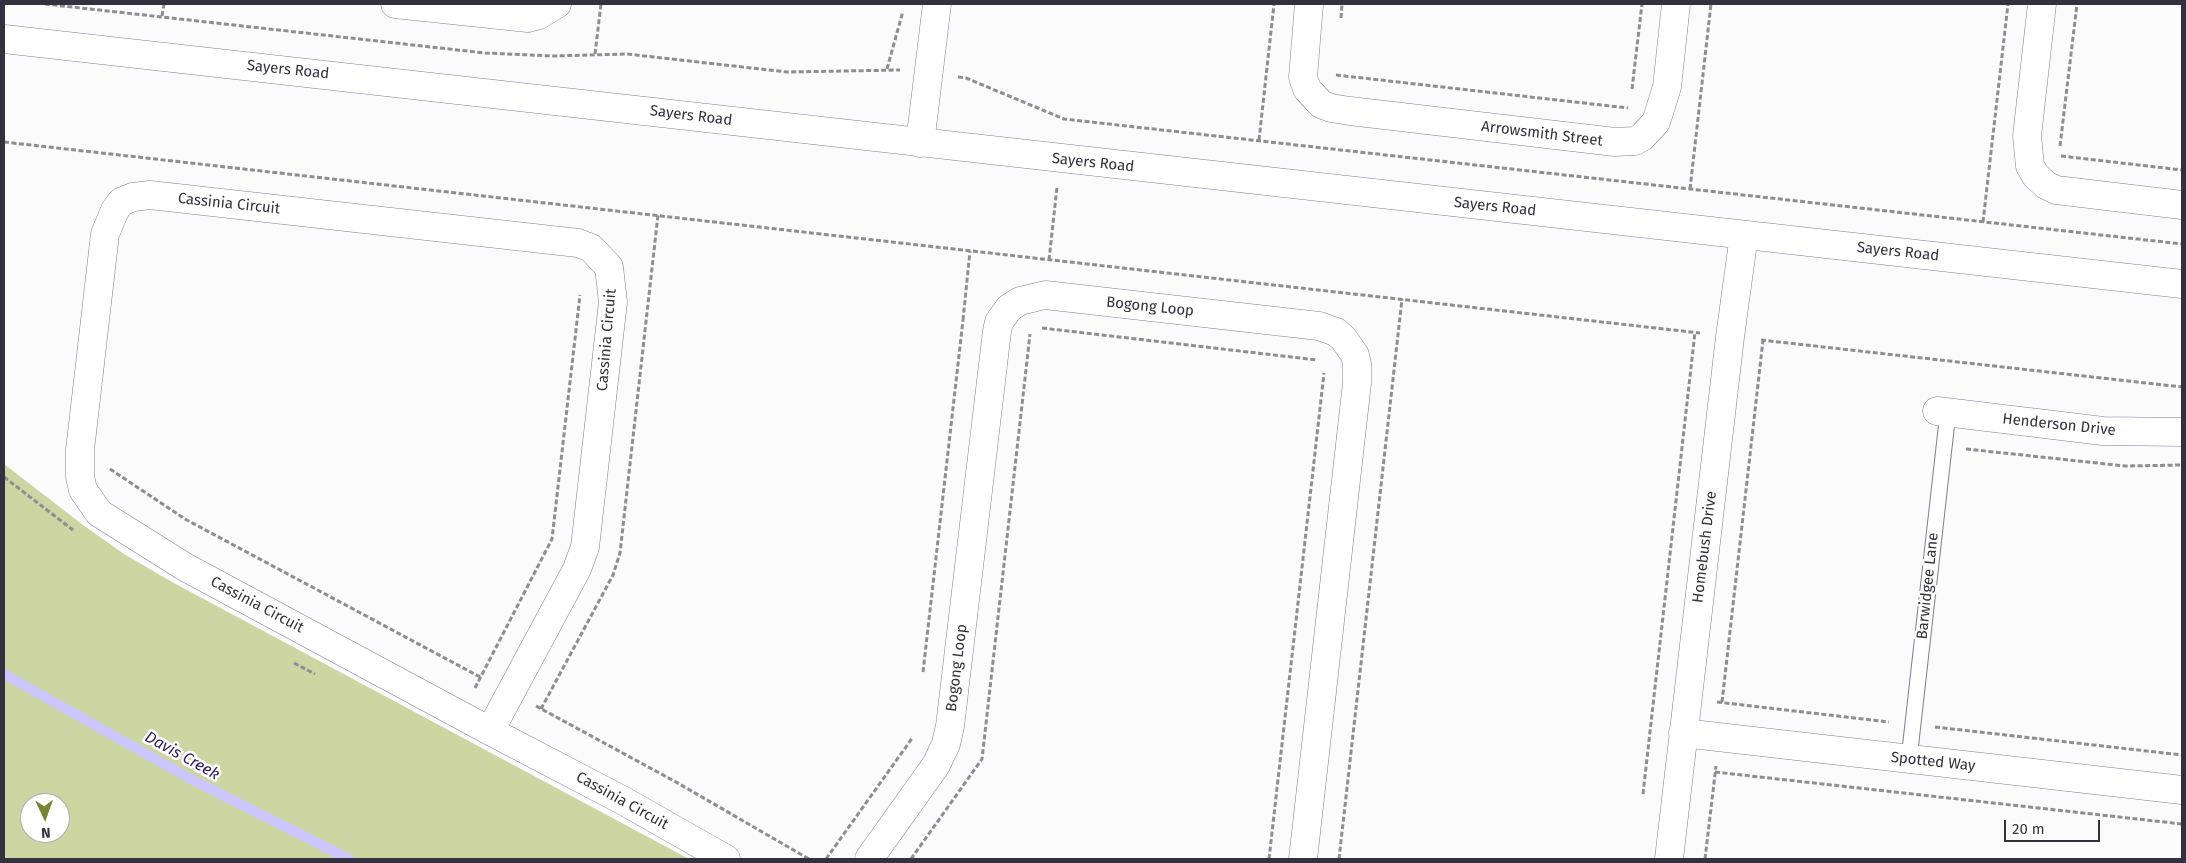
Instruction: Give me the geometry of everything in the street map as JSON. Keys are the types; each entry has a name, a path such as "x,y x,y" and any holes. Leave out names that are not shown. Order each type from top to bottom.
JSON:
{"street":[{"path":"395,4 528,18 540,15 557,4"},
{"path":"920,143 937,4"},
{"name":"Arrowsmith Street","path":"1309,4 1302,61 1303,77 1307,89 1321,104 1331,108 1615,142 1635,141 1649,132 1656,122 1667,87 1676,4"},
{"path":"2042,4 2027,136 2030,166 2036,176 2046,185 2056,190 2182,205"},
{"name":"Sayers Road","path":"4,39 2182,284"},
{"name":"Cassinia Circuit","path":"490,731 577,570 585,547 613,302 609,267 591,248 578,243 150,195 133,197 121,202 115,210 105,234 80,450 80,477 83,490 99,514 185,567 490,731 622,800 726,859"},
{"name":"Homebush Drive","path":"1669,859 1730,337 1744,235"},
{"name":"Bogong Loop","path":"869,859 936,765 946,744 950,726 996,331 999,322 1009,308 1020,301 1045,295 1319,326 1336,332 1343,338 1355,355 1357,383 1303,859"},
{"name":"Henderson Drive","path":"1943,412 2103,431 2182,432"},
{"name":"Spotted Way","path":"1683,733 2182,790"}],"lane":[{"name":"Barwidgee Lane","path":"1909,759 1943,412"}],"path":[{"path":"45,4 485,53 554,56 627,54 787,72 887,69 928,73 966,78 1064,119 2182,244"},
{"path":"162,16 164,4"},
{"path":"595,54 601,4"},
{"path":"887,69 904,4"},
{"path":"1259,140 1274,4"},
{"path":"1340,21 1342,4"},
{"path":"1335,66 1334,74 1630,109 1642,4"},
{"path":"1690,189 1711,4"},
{"path":"1983,222 2008,4"},
{"path":"2077,4 2059,156 2182,170"},
{"path":"4,142 2182,387"},
{"path":"460,715 552,539 581,286"},
{"path":"1338,859 1402,299"},
{"path":"923,674 962,320"},
{"path":"911,859 982,759 1031,327"},
{"path":"1040,328 1326,361"},
{"path":"1643,797 1695,332"},
{"path":"1705,859 1764,340"},
{"path":"1269,859 1325,370"},
{"path":"80,450 184,519 676,782 808,859"},
{"path":"826,859 916,732"},
{"path":"1716,772 2182,824"}],"green space":[{"path":"4,464 124,554 172,582 689,859 4,859"}],"waterway":[{"name":"Davis Creek","path":"4,674 189,778 349,859"}]}
